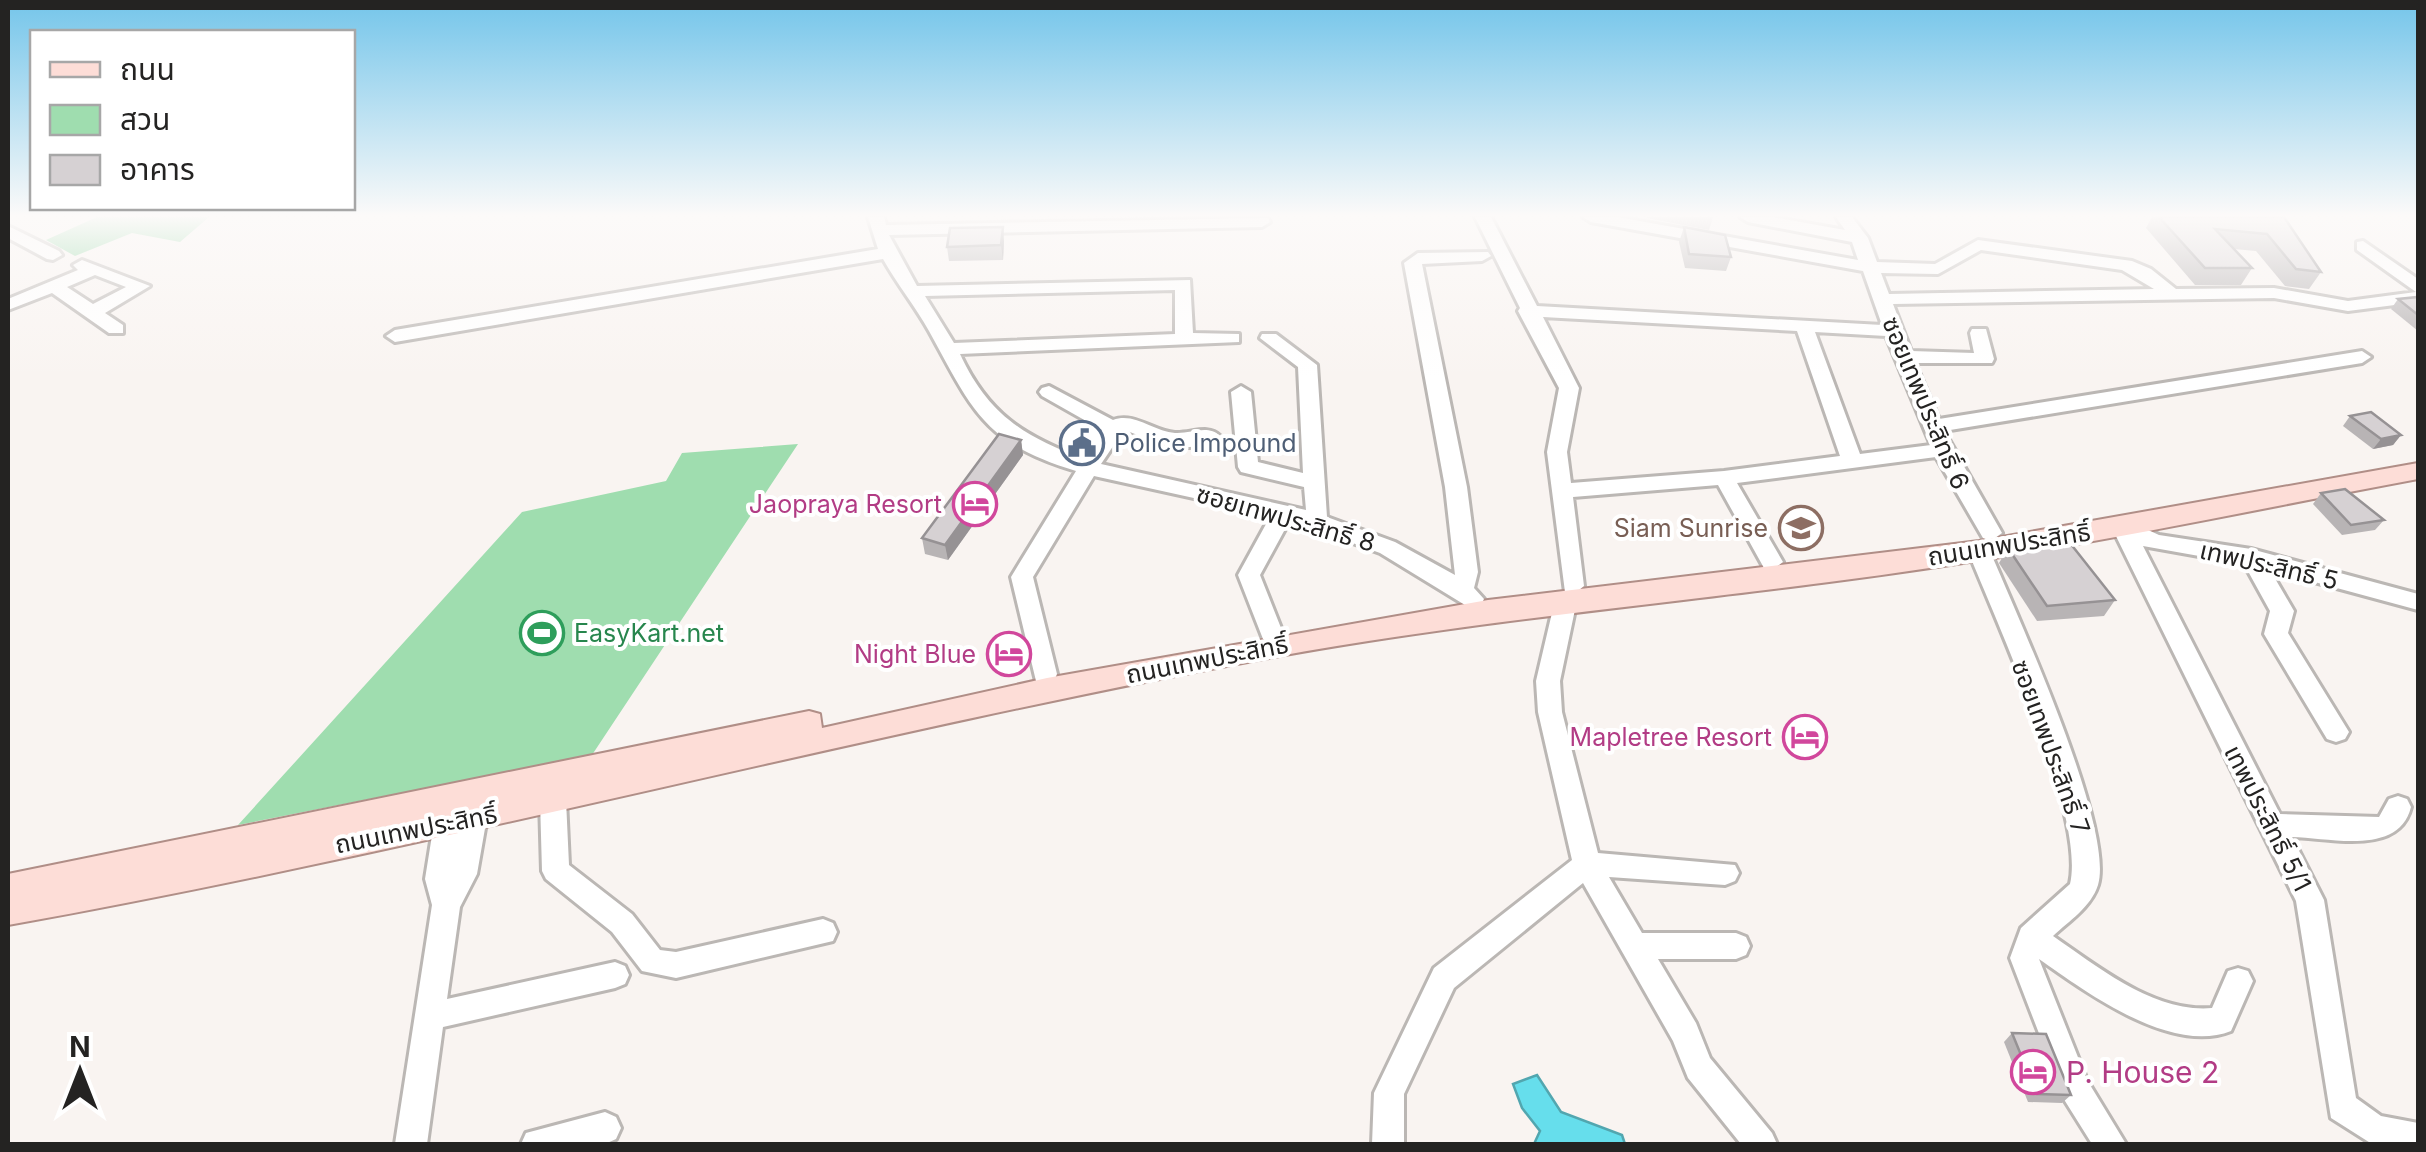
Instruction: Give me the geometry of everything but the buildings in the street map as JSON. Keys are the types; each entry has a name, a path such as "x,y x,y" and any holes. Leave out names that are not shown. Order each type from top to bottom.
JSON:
{"main road":[{"name":"ถนนเทพประสิทธิ์","path":"1570,593 1772,562 1985,542 2418,457"},
{"name":"ถนนเทพประสิทธิ์","path":"8,889 1045,674 1272,633 1472,600 1570,593 2122,526 2418,471"},
{"name":"ถนนเทพประสิทธิ์","path":"8,910 461,820 1472,600"}],"street":[{"path":"8,305 81,271"},
{"path":"94,311 142,286 99,271"},
{"path":"395,336 786,271"},
{"name":"ซอยเทพประสิทธิ์ 8","path":"899,271 948,349 967,391 991,418 1086,468 1283,512 1364,536 1472,600"},
{"path":"1415,271 1456,486 1472,600"},
{"path":"1508,271 1569,388 1557,452 1570,593 1548,681 1550,712 1587,864 1685,1034 1699,1068 1761,1144"},
{"name":"ซอยเทพประสิทธิ์ 6","path":"1871,271 1942,450 1985,542"},
{"path":"2138,271 2172,296"},
{"path":"2396,271 2418,287"},
{"path":"913,290 1184,284 1184,339"},
{"path":"54,286 116,329"},
{"path":"1883,299 2308,297 2348,306 2418,296"},
{"path":"1526,311 1895,331"},
{"path":"1804,326 1852,461"},
{"path":"1905,357 1984,359 1979,334"},
{"path":"948,349 1232,338"},
{"path":"1268,338 1307,366 1318,483 1317,522"},
{"path":"1932,426 2362,356"},
{"path":"1049,392 1113,428"},
{"path":"1241,392 1248,467 1318,483"},
{"path":"1045,674 1022,577 1113,428 1122,423 1172,440 1210,436"},
{"path":"1561,492 1724,478 1942,450"},
{"path":"1724,478 1772,562"},
{"path":"1272,633 1249,575 1283,512"},
{"name":"เทพประสิทธิ์ 5","path":"2122,526 2154,542 2251,557 2418,602"},
{"name":"เทพประสิทธิ์ 5/1","path":"2122,526 2310,900 2342,1107 2375,1130 2418,1139"},
{"name":"ซอยเทพประสิทธิ์ 7","path":"1985,542 2085,834 2089,865 2084,887 2031,937"},
{"path":"2251,557 2282,611 2276,634 2336,732"},
{"path":"553,800 556,871 622,922 652,962 676,965 823,932"},
{"path":"2272,825 2384,828 2395,820 2398,808"},
{"path":"411,1144 446,905 439,878 461,820"},
{"path":"1388,1144 1389,1092 1444,978 1587,864 1726,873"},
{"path":"2110,1144 2076,1090 2024,958 2031,937 2130,1000 2180,1018 2221,1021 2238,981"},
{"path":"1634,946 1736,946"},
{"path":"427,1016 615,975"},
{"path":"538,1144 605,1128"}],"green space":[{"name":"EasyKart.net","path":"798,444 592,755 238,825 522,512 666,481 682,453"}],"water":[{"path":"1537,1075 1561,1112 1622,1135 1625,1144 1534,1144 1540,1131 1522,1108 1513,1084"}],"place":[{"name":"Police Impound","path":"1082,443"},
{"name":"Jaopraya Resort","path":"975,504"},
{"name":"Siam Sunrise","path":"1801,528"},
{"name":"EasyKart.net","path":"542,633"},
{"name":"Night Blue","path":"1009,654"},
{"name":"Mapletree Resort","path":"1805,737"},
{"name":"P. House 2","path":"2033,1072"}]}
